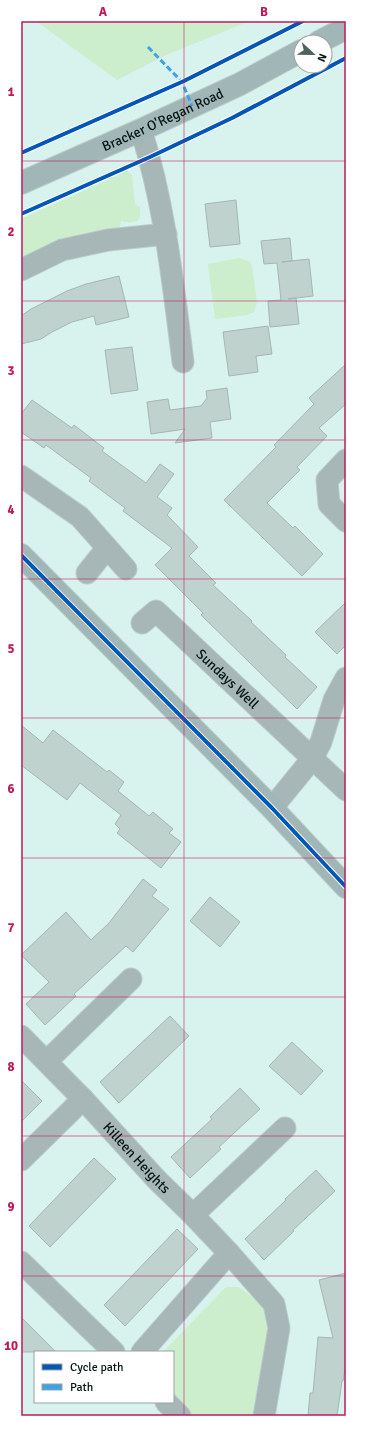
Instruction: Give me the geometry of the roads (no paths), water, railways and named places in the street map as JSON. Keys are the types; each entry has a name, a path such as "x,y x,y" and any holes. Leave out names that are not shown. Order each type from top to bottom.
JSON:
{"main road":[{"path":"333,35 346,28"},
{"name":"Bracker O'Regan Road","path":"21,183 240,84 293,55"},
{"path":"21,555 272,808 346,887"}],"street":[{"path":"141,130 154,175 162,211 183,362"},
{"path":"21,270 62,250 108,240 166,234"},
{"path":"346,460 327,480 329,504 346,521"},
{"path":"21,476 80,516 126,569"},
{"path":"87,573 107,548"},
{"name":"Sundays Well","path":"142,623 156,611 346,790"},
{"path":"272,808 312,759 321,742 334,700 346,678"},
{"path":"46,1061 131,979"},
{"name":"Killeen Heights","path":"21,1036 83,1099 157,1180 229,1253 274,1304 279,1328 264,1416"},
{"path":"21,1160 83,1099"},
{"path":"193,1215 285,1128"},
{"path":"143,1351 229,1253"},
{"path":"21,1262 113,1351"},
{"path":"167,1403 180,1416"}]}
